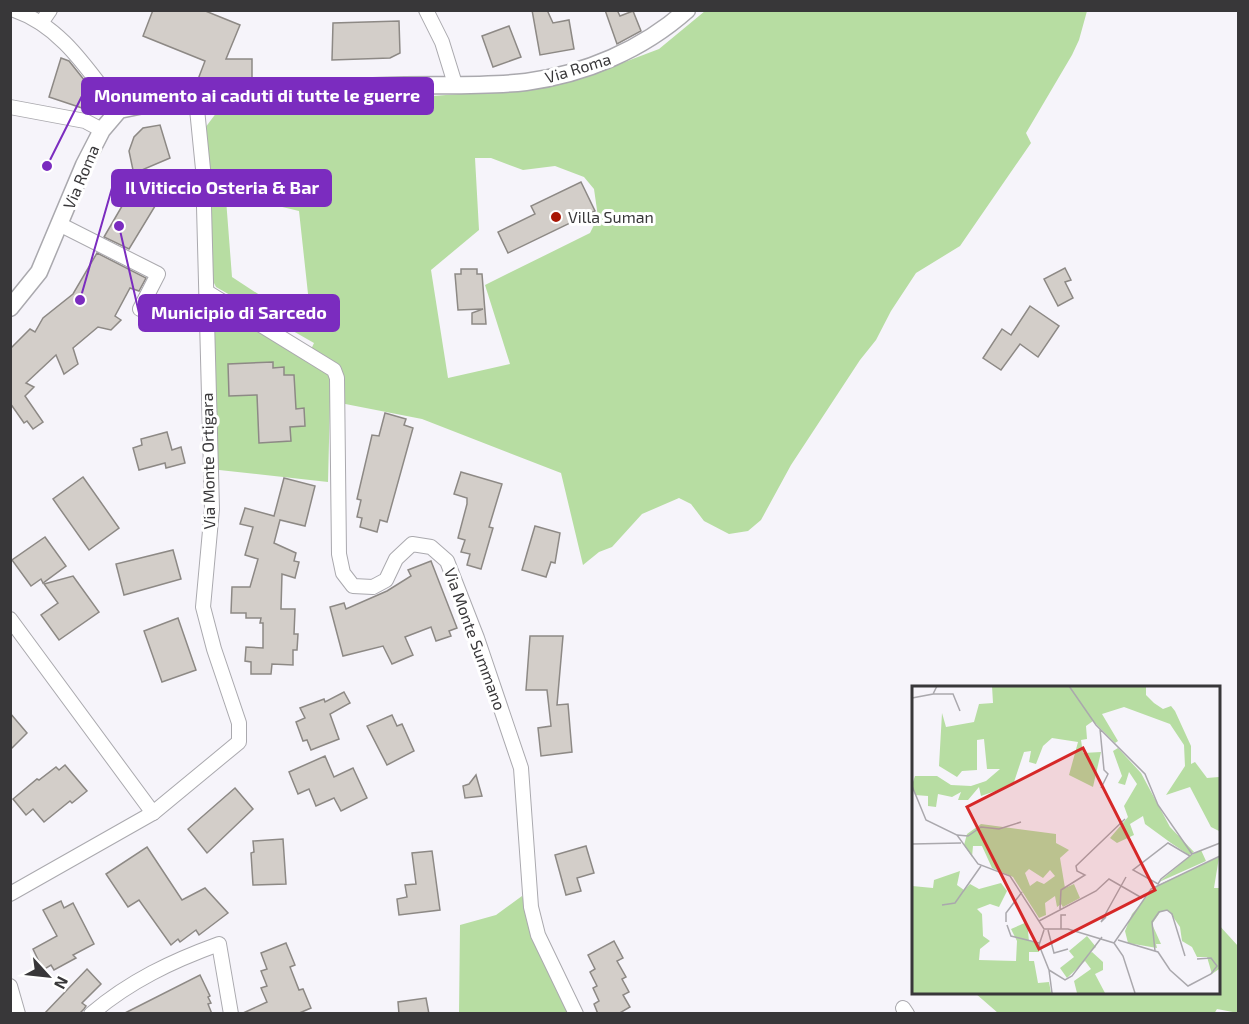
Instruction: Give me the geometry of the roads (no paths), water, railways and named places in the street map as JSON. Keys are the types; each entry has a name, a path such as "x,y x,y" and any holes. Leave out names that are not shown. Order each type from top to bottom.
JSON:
{"street":[{"path":"14,10 41,23 63,40 93,72 119,110"},
{"path":"41,23 50,10"},
{"path":"426,10 442,42 455,84"},
{"name":"Via Roma","path":"10,308 39,272 61,225 84,165 102,130 119,110 196,99 369,86 527,82 614,57 646,42 687,10"},
{"name":"Via Monte Ortigara","path":"10,894 153,813 239,742 241,732 203,607 212,509 203,169 196,99"},
{"name":"Via Roma","path":"10,107 86,121 102,130"},
{"name":"Via Roma","path":"61,225 158,274 140,309"},
{"name":"Via Monte Summano","path":"207,292 333,370 337,378 339,554 343,573 353,585 373,587 386,580 396,559 412,544 431,547 447,561 477,638 521,768 531,907 538,934 576,1014"},
{"path":"10,619 153,813"},
{"path":"91,1014 129,985 164,965 219,944 231,1014"},
{"path":"10,986 18,1014"}],"place":[{"name":"Monumento ai caduti di tutte le guerre","path":"47,166"},
{"name":"Villa Suman","path":"556,217"},
{"name":"Municipio di Sarcedo","path":"119,226"},
{"name":"Il Viticcio Osteria & Bar","path":"80,300"}]}
